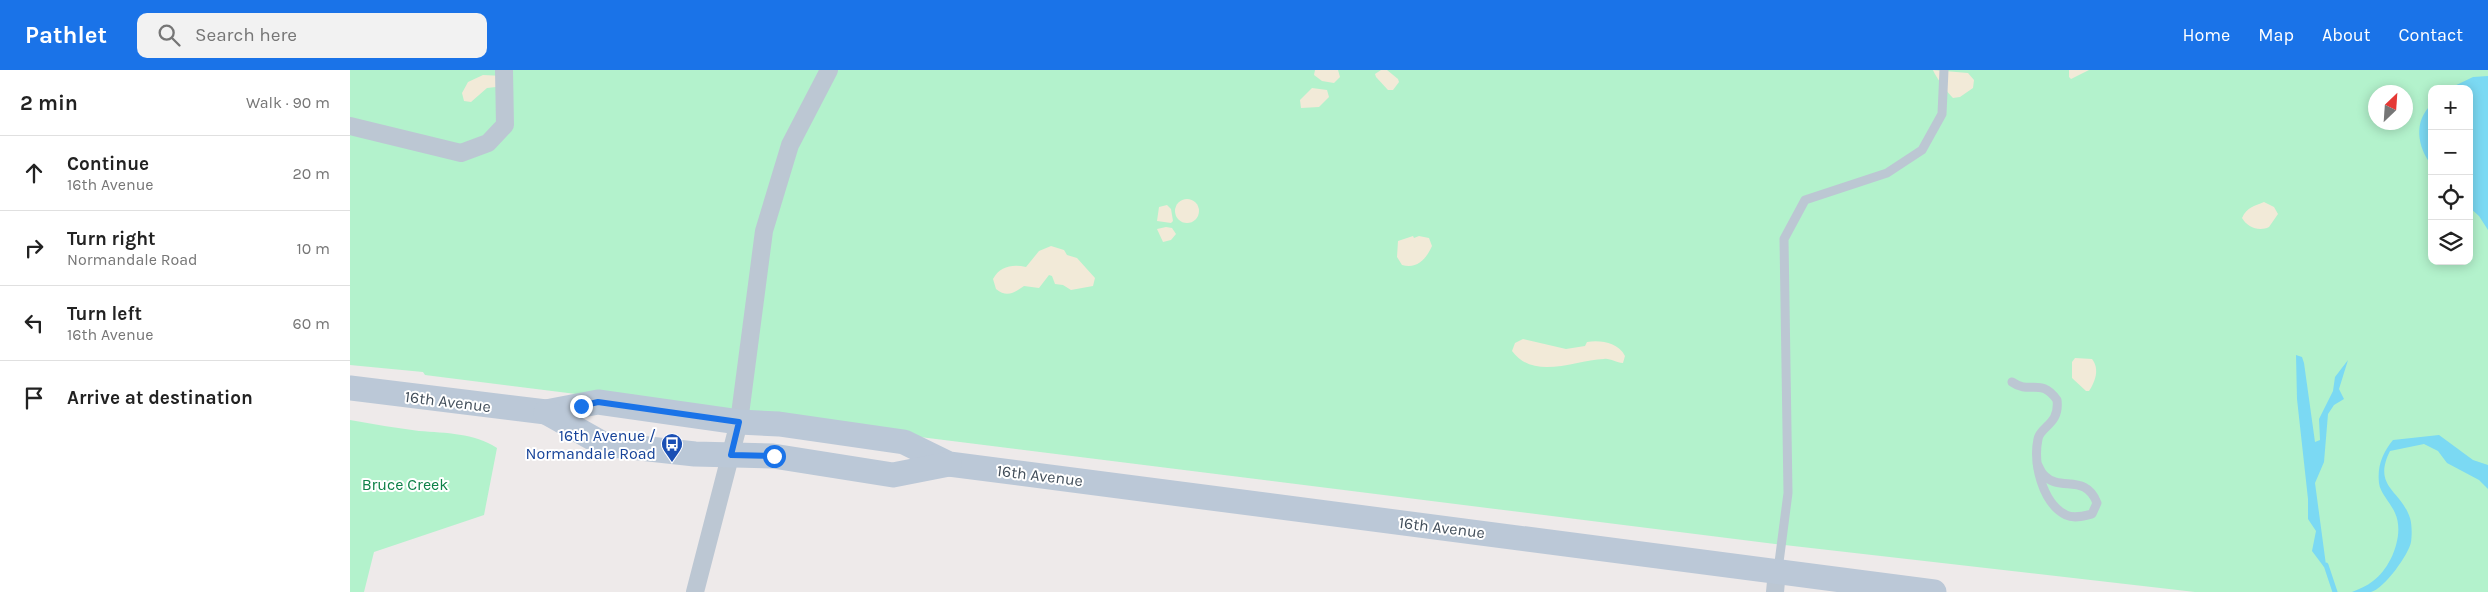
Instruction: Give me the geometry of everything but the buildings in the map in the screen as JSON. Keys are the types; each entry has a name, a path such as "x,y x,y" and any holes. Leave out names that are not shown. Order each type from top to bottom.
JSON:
{"main road":[{"name":"16th Avenue","path":"350,388 546,412 598,402 739,422 779,424 904,442 949,464 1776,581 1934,592"},
{"name":"16th Avenue","path":"546,412 603,444 695,454 774,456 893,475 949,464"}],"street":[{"path":"350,126 462,153 488,143 505,125 504,70"},
{"path":"695,592 739,422 764,231 790,145 829,70"}],"lane":[{"path":"1776,581 1788,493 1784,239 1805,200 1887,173 1922,150 1942,114 1944,70"},
{"path":"2012,382 2020,388 2038,386 2050,390 2057,400 2057,414 2038,436 2037,463 2043,485 2056,508 2067,516 2079,517 2092,514 2097,503 2094,493 2085,487 2045,477 2037,463"}],"green space":[{"path":"350,70 2488,70 2488,592 2195,592 1775,544 425,375 423,372 350,365"},
{"name":"Bruce Creek","path":"350,420 419,431 460,435 479,439 497,448 484,515 374,552 364,592 350,592"}],"sand":[{"path":"1315,70 1338,70 1340,77 1334,83 1322,81 1314,75"},
{"path":"1381,70 1387,70 1398,79 1399,82 1393,90 1388,90 1376,77 1375,74"},
{"path":"1933,70 1968,73 1974,80 1973,88 1960,97 1953,98 1939,81"},
{"path":"2069,70 2089,70 2071,79 2069,77"},
{"path":"483,75 504,76 496,87 487,88 471,102 464,101 462,93 468,82"},
{"path":"1312,88 1327,90 1329,97 1319,107 1301,108 1300,100"},
{"path":"1187,199 1196,202 1199,211 1196,220 1187,223 1178,220 1175,211 1178,202"},
{"path":"2264,202 2274,207 2278,214 2269,227 2257,229 2250,226 2242,218 2251,207"},
{"path":"1167,205 1171,209 1173,221 1171,223 1157,221 1159,207"},
{"path":"1172,228 1176,234 1171,240 1163,242 1157,229"},
{"path":"1413,236 1414,238 1419,236 1429,238 1432,246 1421,262 1413,266 1402,265 1397,257 1398,241"},
{"path":"1051,246 1064,250 1067,255 1077,258 1095,278 1093,286 1071,290 1063,285 1055,284 1052,276 1049,275 1039,288 1024,286 1007,294 996,289 993,279 999,271 1012,266 1026,267 1039,251"},
{"path":"1523,339 1566,349 1585,346 1587,342 1603,342 1618,348 1625,356 1623,363 1606,359 1555,367 1543,367 1521,360 1512,351 1515,343"},
{"path":"2075,358 2092,359 2096,367 2096,375 2089,391 2086,391 2072,378 2072,362"}],"water":[{"path":"2488,76 2488,230 2473,211 2473,85 2456,85 2473,77"},
{"path":"2428,109 2428,160 2420,143 2419,134 2422,118"},
{"path":"2296,355 2302,357 2304,363 2315,442 2320,440 2319,419 2333,391 2335,377 2348,360 2339,389 2344,399 2334,405 2328,414 2324,462 2315,483 2326,565 2324,567 2312,551 2316,531 2308,519 2308,499 2297,399"},
{"path":"2439,435 2473,460 2488,465 2488,489 2479,480 2447,463 2438,451 2424,444 2390,451 2385,463 2384,473 2390,488 2401,501 2410,518 2411,542 2401,562 2382,585 2371,592 2352,592 2380,575 2391,559 2397,540 2398,521 2379,483 2380,465 2386,449 2393,440"}],"waterway":[{"path":"2326,565 2335,592"}],"place":[{"name":"16th Avenue / Normandale Road","path":"672,463"}],"route":[{"path":"581,406 598,402 739,422 731,455 774,456"}]}
